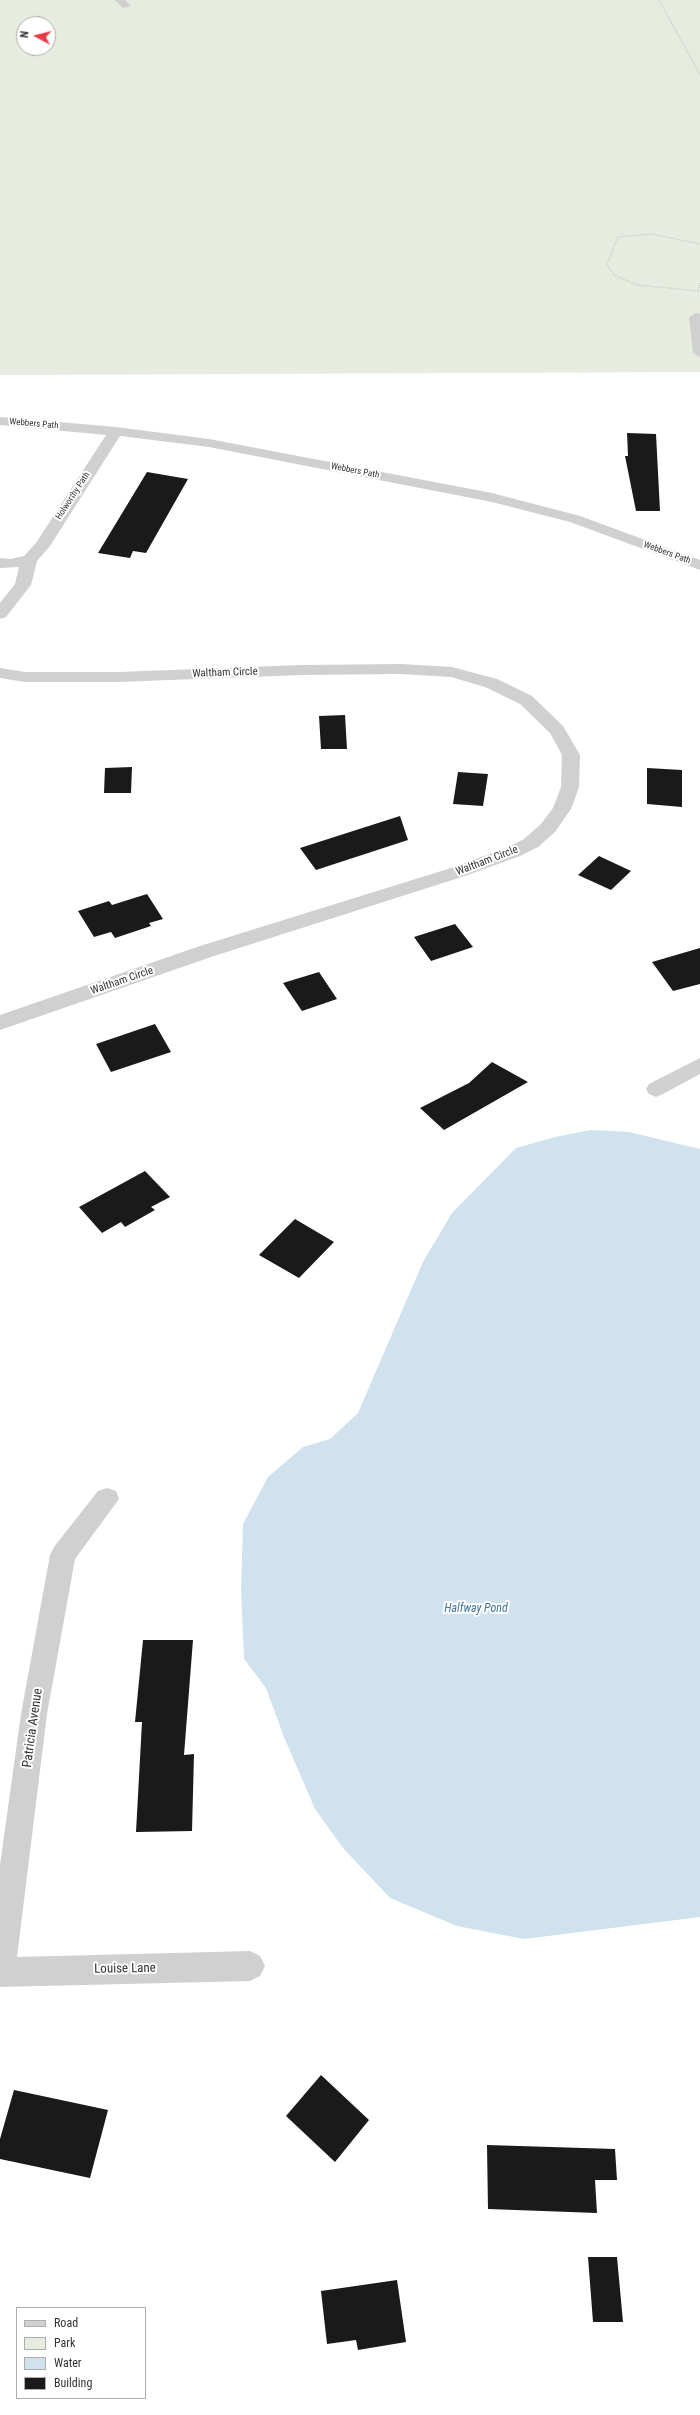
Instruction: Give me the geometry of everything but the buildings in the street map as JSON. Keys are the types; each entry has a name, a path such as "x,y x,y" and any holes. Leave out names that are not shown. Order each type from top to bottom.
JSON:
{"street":[{"path":"696,317 700,353"},
{"name":"Webbers Path","path":"0,421 116,431 209,442 492,498 575,519 700,565"},
{"name":"Holworthy Path","path":"28,560 42,546 116,431"},
{"path":"0,563 12,564 28,560 23,585 0,614"},
{"name":"Waltham Circle","path":"0,674 25,677 118,677 318,670 401,669 452,672 491,682 526,700 557,730 571,756 570,787 562,809 543,833 531,843 513,852 458,872 207,951 0,1023"},
{"path":"656,1089 700,1065"},
{"name":"Patricia Avenue","path":"0,1972 34,1714 63,1555 107,1499"},
{"name":"Louise Lane","path":"0,1972 250,1966"}],"path":[{"path":"658,0 700,75"},
{"path":"698,291 637,285 614,275 607,264 618,237 633,234 652,234 700,244"}],"green space":[{"path":"0,0 700,0 700,372 0,375"}],"water":[{"name":"Halfway Pond","path":"591,1130 629,1132 700,1149 700,1917 524,1939 457,1926 390,1898 343,1848 315,1809 284,1737 266,1688 244,1659 241,1589 243,1524 268,1477 303,1447 330,1439 358,1413 423,1262 452,1213 516,1148 555,1137"}]}
